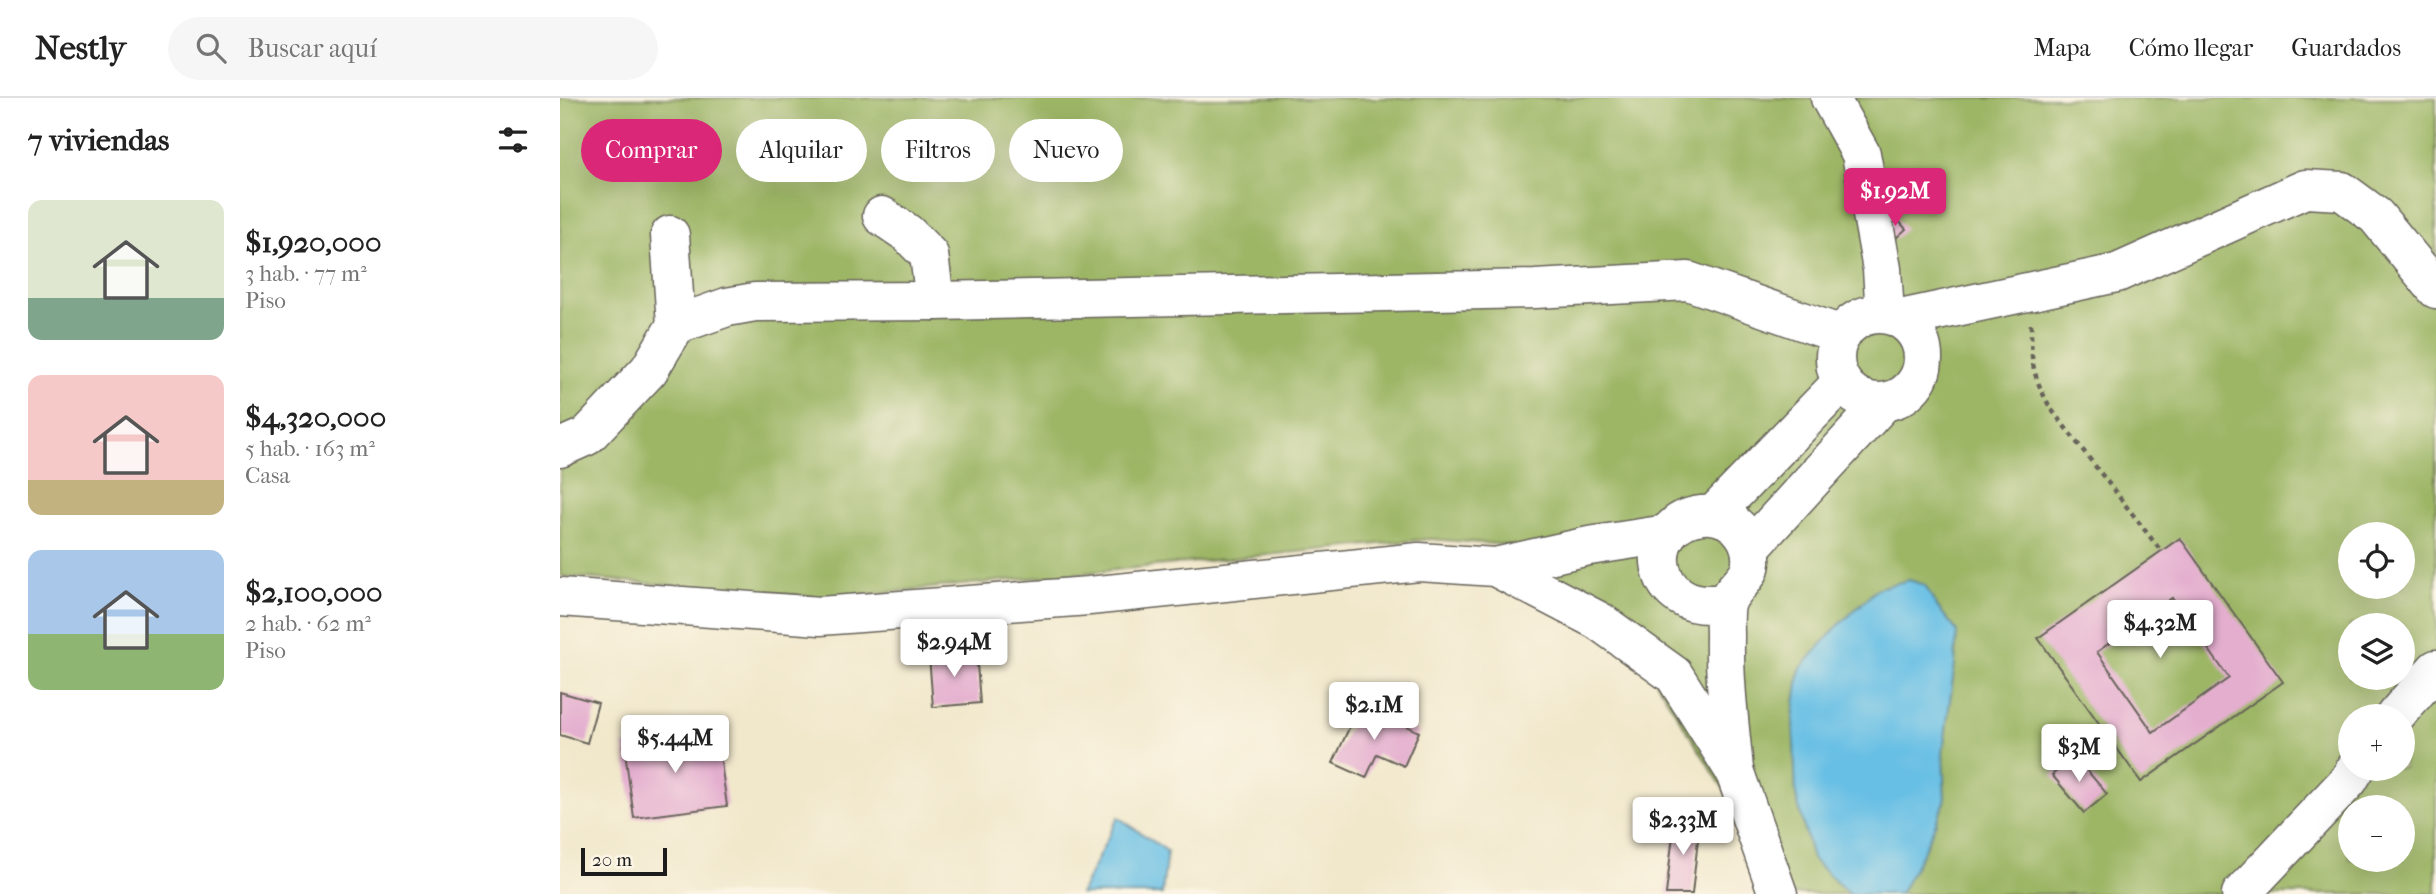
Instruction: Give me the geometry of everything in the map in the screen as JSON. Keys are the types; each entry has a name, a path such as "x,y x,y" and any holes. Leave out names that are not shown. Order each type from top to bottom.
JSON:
{"street":[{"path":"1830,98 1861,154 1892,317 1915,332 1923,349 1923,368 1916,385 1901,397 1883,403 1867,401 1853,393 1842,382 1836,366 1836,350 1842,335 1853,323 1868,316 1892,317 2031,292 2117,273 2305,189 2342,191 2376,216 2436,289"},
{"path":"882,216 907,233 929,255 935,301"},
{"path":"560,447 587,436 649,370 676,325 670,235"},
{"path":"676,325 727,307 755,302 1535,289 1688,281 1842,335"},
{"path":"1714,514 1842,382"},
{"path":"1751,548 1883,403"},
{"path":"560,597 820,616 1089,596 1419,562 1494,567 1589,546 1667,534 1688,517 1714,514 1730,521 1743,533 1751,548 1751,571 1726,602 1710,606 1692,604 1677,596 1666,583 1660,567 1661,550 1667,534"},
{"path":"1494,567 1599,621 1674,675 1734,770 1778,894"},
{"path":"1726,602 1724,671 1734,770"},
{"path":"2405,704 2436,669"},
{"path":"2241,894 2346,781"}],"path":[{"path":"2031,292 2031,366 2039,387 2052,409 2161,551"}],"green space":[{"path":"560,98 2436,98 2436,894 1790,894 1609,607 1506,545 1430,539 828,598 560,576"}],"water":[{"path":"1909,580 1925,585 1936,605 1957,631 1943,752 1945,802 1922,854 1900,894 1849,894 1812,859 1796,796 1793,718 1800,669 1835,629 1878,588"},
{"path":"1118,817 1167,851 1162,894 1080,894"}],"building":[{"path":"1896,218 1906,229 1895,239 1884,228"},
{"path":"2180,538 2283,682 2141,782 2038,638","holes":["2172,598 2229,678 2153,732 2097,652"]},
{"path":"976,651 980,703 933,707 929,655"},
{"path":"560,692 598,703 587,743 560,735"},
{"path":"1360,704 1419,732 1404,766 1377,754 1366,778 1333,763"},
{"path":"717,733 727,806 634,818 624,745"},
{"path":"2074,755 2107,794 2084,813 2052,775"},
{"path":"1675,818 1700,821 1692,894 1666,894"}]}
